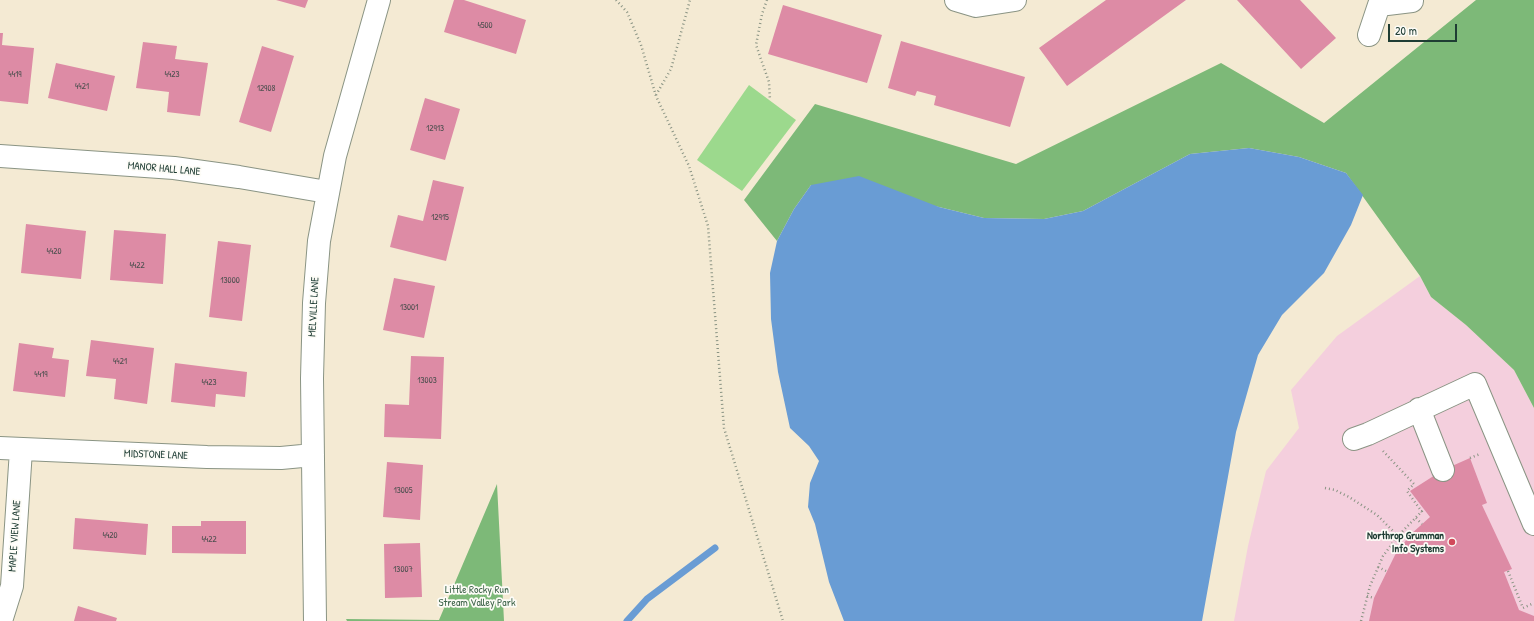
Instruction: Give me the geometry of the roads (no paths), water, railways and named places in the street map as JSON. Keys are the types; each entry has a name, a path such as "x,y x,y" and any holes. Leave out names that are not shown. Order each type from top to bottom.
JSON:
{"street":[{"name":"MELVILLE LANE","path":"315,621 312,378 314,303 319,241 327,192 335,156 379,0"},
{"path":"956,0 976,6 1015,0"},
{"path":"1369,35 1377,2 1412,1"},
{"name":"MANOR HALL LANE","path":"0,156 174,168 327,192"},
{"path":"1361,437 1475,384 1534,524"},
{"path":"1419,409 1443,470"},
{"name":"MIDSTONE LANE","path":"11,449 207,457 281,458 313,455"},
{"name":"MAPLE VIEW LANE","path":"1,621 12,586 11,449"}],"water":[{"path":"1249,148 1299,157 1346,173 1363,195 1351,225 1324,273 1282,315 1258,355 1236,432 1202,621 844,621 829,582 815,524 808,507 810,483 819,461 809,446 790,428 778,372 771,319 770,273 777,241 794,209 811,185 859,176 939,207 984,218 1044,219 1083,211 1190,154"}],"waterway":[{"path":"627,621 647,599 715,548"}],"place":[{"name":"Northrop Grumman Info Systems","path":"1452,542"}],"park label":[{"name":"Little Rocky Run Stream Valley Park","path":"477,596"}]}
